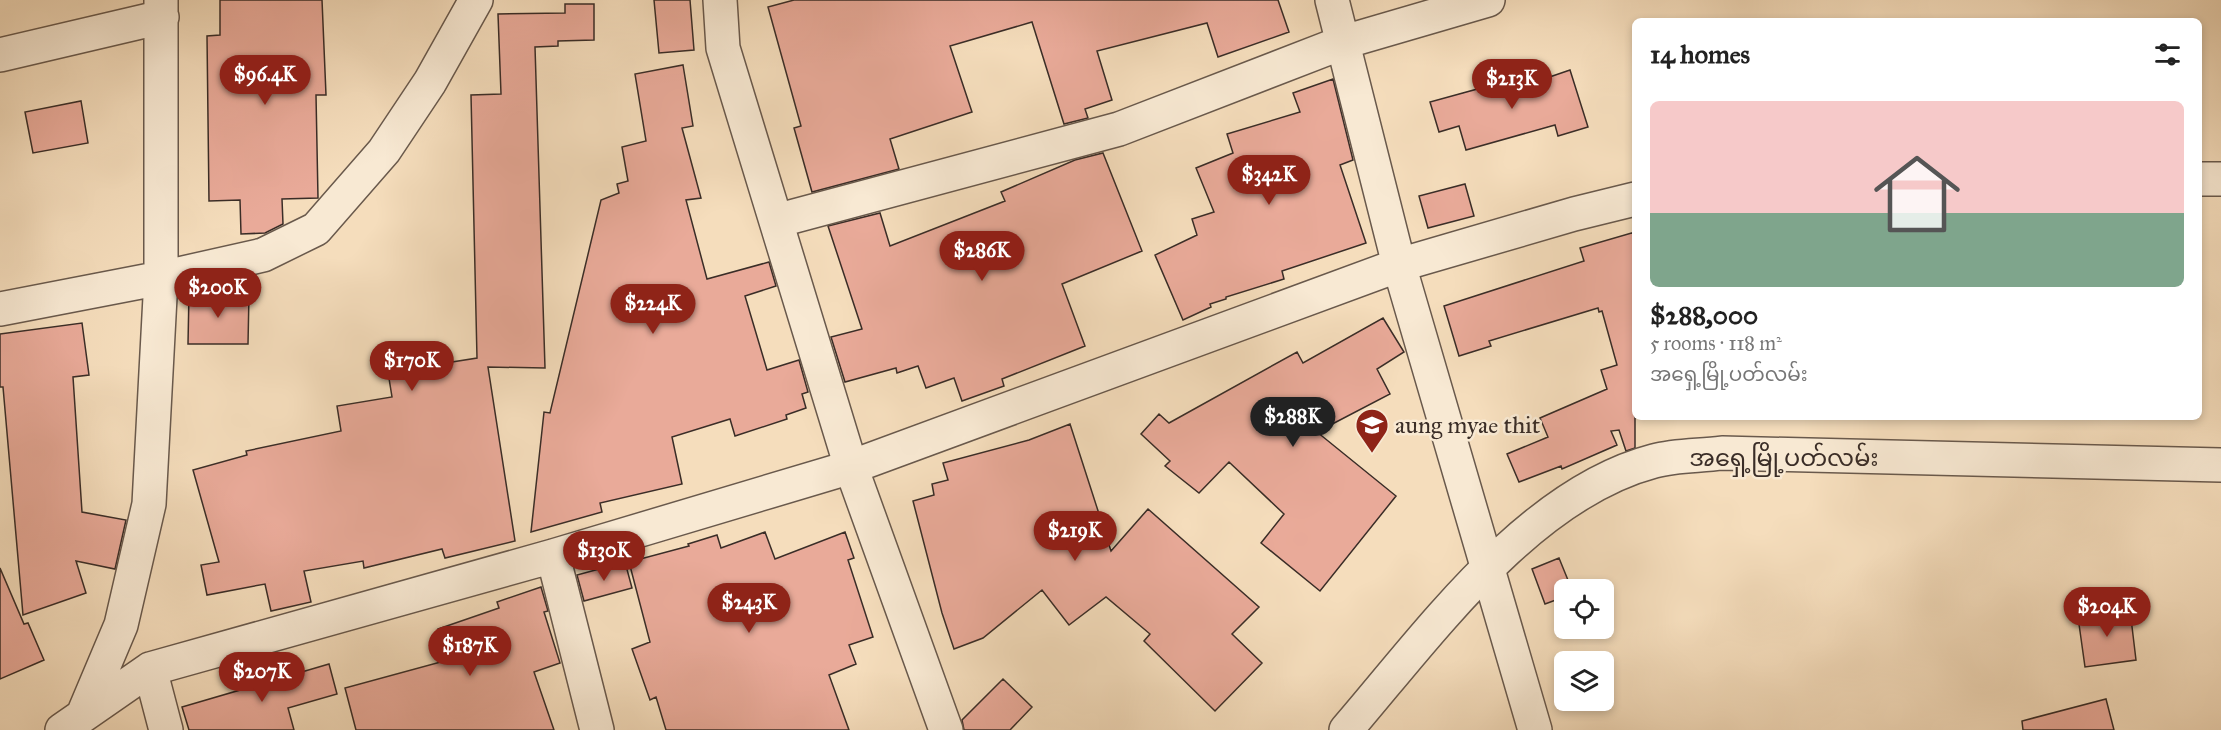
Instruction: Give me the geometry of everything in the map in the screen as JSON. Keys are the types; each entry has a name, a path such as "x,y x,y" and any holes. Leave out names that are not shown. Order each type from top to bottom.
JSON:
{"street":[{"path":"0,309 161,278 264,255 316,229 384,151 430,82 476,0"},
{"path":"720,0 723,48 851,467 946,730"},
{"path":"1332,0 1400,265 1536,730"},
{"path":"776,220 1119,129 1344,42 1488,0"},
{"path":"0,55 161,8 161,278 149,504 121,625 73,723"},
{"path":"2202,179 2221,179"},
{"path":"73,723 150,669 553,556 851,467 1400,265 1574,213 1632,200"},
{"name":"အရှေ့မြို့ပတ်လမ်း","path":"1346,730 1487,567 1555,511 1610,477 1656,461 1722,453 2221,465"},
{"path":"553,556 597,730"},
{"path":"150,669 166,730"}],"building":[{"path":"220,0 322,0 326,95 316,95 318,198 282,199 283,224 265,233 241,234 240,200 209,201 207,36 220,35"},
{"path":"654,0 690,0 694,50 659,53"},
{"path":"794,0 1278,0 1289,32 1218,57 1207,23 1097,51 1112,100 1085,109 1088,118 1064,124 1032,22 950,46 972,112 890,139 899,169 812,192 794,128 801,126 768,7"},
{"path":"565,4 594,4 594,40 558,41 558,46 535,47 545,368 488,367 515,541 445,558 442,549 364,568 363,561 304,571 311,602 271,611 265,584 207,595 201,565 219,562 193,470 247,455 246,451 341,431 337,406 392,397 388,372 477,358 471,95 501,94 498,14 565,13"},
{"path":"683,65 693,126 682,128 701,198 686,200 707,279 769,262 776,286 745,296 767,370 799,360 808,392 802,394 806,408 786,415 787,419 735,436 730,419 672,437 682,484 600,503 602,512 531,532 544,412 550,413 601,200 619,193 617,184 628,181 622,147 646,141 635,74"},
{"path":"1570,70 1588,127 1558,136 1555,125 1466,150 1459,126 1439,132 1430,102 1532,74 1535,82"},
{"path":"1333,79 1353,160 1340,165 1366,243 1282,271 1284,279 1226,297 1183,320 1155,255 1197,235 1192,219 1214,212 1196,168 1233,153 1227,134 1300,112 1293,93"},
{"path":"81,101 88,143 33,153 25,112"},
{"path":"1103,153 1142,251 1062,284 1085,346 1002,379 1004,386 962,401 954,378 926,388 918,366 897,373 896,368 845,382 831,337 862,329 828,226 880,213 890,246 1005,201 1001,192 1075,160"},
{"path":"1465,184 1474,216 1428,228 1419,196"},
{"path":"1632,233 1632,420 1635,420 1635,448 1626,451 1619,430 1611,431 1617,445 1562,469 1561,466 1519,482 1507,454 1548,437 1540,418 1607,389 1601,370 1617,365 1602,311 1599,312 1598,308 1489,341 1491,346 1459,356 1444,306 1584,261 1580,248"},
{"path":"189,293 249,294 248,344 188,344"},
{"path":"1383,318 1404,352 1377,369 1390,394 1317,432 1396,496 1320,591 1261,543 1284,514 1229,462 1199,493 1165,466 1170,461 1141,434 1159,414 1169,423 1297,352 1303,363"},
{"path":"82,323 89,375 73,377 82,512 126,520 115,569 76,561 86,593 23,615 3,387 0,387 0,334"},
{"path":"1070,424 1111,551 1148,509 1259,607 1232,634 1262,663 1215,711 1144,641 1150,634 1106,597 1069,625 1042,590 983,638 954,649 942,613 913,501 934,495 932,484 948,480 943,463 1029,440"},
{"path":"765,532 775,559 845,532 854,558 848,560 873,637 849,645 856,664 829,675 849,730 666,730 656,697 650,700 632,649 650,642 629,562 689,546 688,544 717,535 721,548"},
{"path":"1559,558 1568,579 1554,579 1554,601 1545,604 1532,569"},
{"path":"625,562 632,588 584,601 577,575"},
{"path":"0,568 24,624 28,623 44,660 0,679"},
{"path":"541,587 548,611 544,612 560,663 534,672 554,730 356,730 345,688 448,660 438,629 499,608 497,602"},
{"path":"2130,610 2136,660 2085,667 2078,617"},
{"path":"329,664 337,694 288,708 294,730 189,730 182,707"},
{"path":"1003,679 1032,707 1010,730 964,730 962,720"},
{"path":"2106,699 2114,730 2023,730 2022,721"}],"place":[{"name":"aung myae thit","path":"1372,454"}]}
